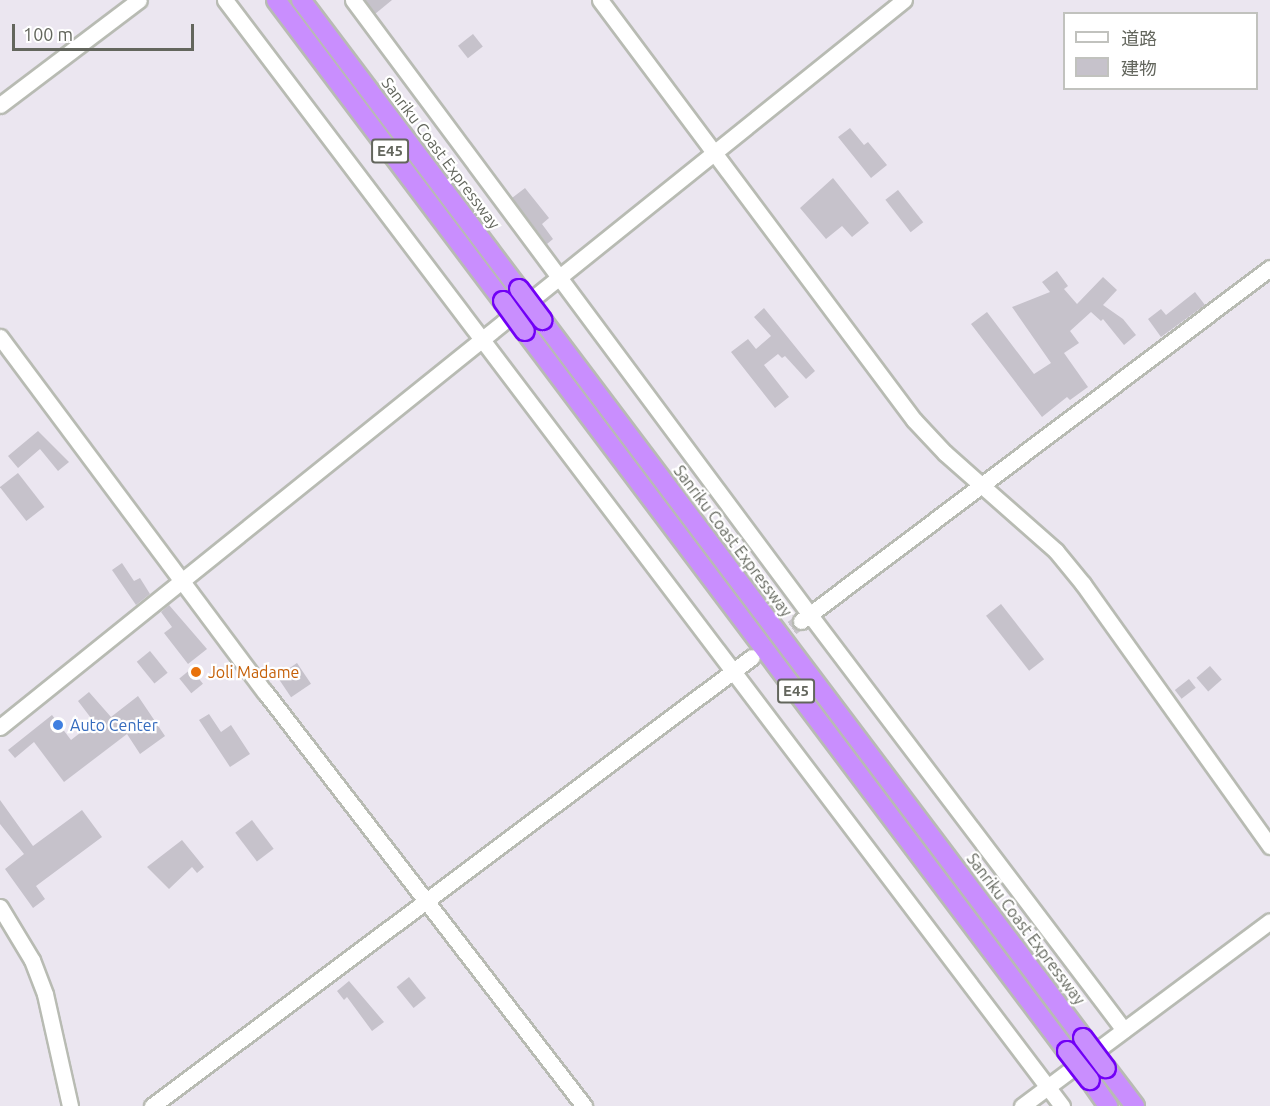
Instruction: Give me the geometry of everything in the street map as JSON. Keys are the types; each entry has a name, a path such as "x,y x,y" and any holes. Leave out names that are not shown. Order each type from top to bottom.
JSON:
{"highway":[{"name":"E45","path":"276,0 1108,1106"},
{"name":"Sanriku Coast Expressway","path":"301,0 1134,1106"}],"street":[{"path":"0,105 139,0"},
{"path":"225,0 482,343 735,671 1062,1106"},
{"path":"353,0 805,618 1124,1030"},
{"path":"600,0 914,420 1056,551 1083,584 1270,846"},
{"path":"0,727 482,343 904,0"},
{"path":"805,618 1270,268"},
{"path":"0,338 186,581 265,692 427,899 584,1106"},
{"path":"152,1106 752,657"},
{"path":"0,907 32,960 45,994 70,1106"},
{"path":"1022,1106 1270,921"}],"building":[{"path":"365,0 392,0 375,14"},
{"path":"473,34 483,47 468,58 458,46"},
{"path":"850,128 864,145 868,142 887,165 871,178 838,137"},
{"path":"833,178 869,223 852,237 842,226 826,239 800,208"},
{"path":"525,188 549,218 542,224 553,239 547,244 512,198"},
{"path":"898,190 923,222 911,232 885,200"},
{"path":"1057,271 1068,286 1064,289 1077,304 1103,277 1117,290 1103,305 1123,319 1136,335 1124,345 1103,319 1101,321 1091,312 1070,331 1079,343 1064,353 1088,387 1070,400 1067,397 1042,417 971,324 987,312 1034,374 1051,363 1012,307 1050,292 1042,282"},
{"path":"1195,292 1205,305 1161,337 1148,319 1161,309 1166,315"},
{"path":"764,308 815,371 806,379 785,356 782,358 778,354 764,365 789,397 775,408 731,352 748,339 756,349 771,336 754,317"},
{"path":"38,431 69,462 58,471 40,449 18,468 8,456"},
{"path":"18,473 44,507 26,521 0,487"},
{"path":"122,563 134,581 140,578 150,594 136,605 112,570"},
{"path":"1001,604 1044,659 1029,671 986,616"},
{"path":"169,605 207,649 188,664 164,633 172,627 161,612"},
{"path":"150,651 168,673 154,683 137,662"},
{"path":"297,663 311,684 291,697 277,676"},
{"path":"1210,666 1222,680 1208,691 1196,678"},
{"path":"191,669 203,684 191,693 179,678"},
{"path":"1189,679 1196,688 1182,699 1175,690"},
{"path":"89,692 111,717 138,696 165,736 140,754 127,734 64,782 34,742 15,758 8,750 52,715 71,740 94,722 78,701"},
{"path":"209,714 221,732 231,725 250,754 230,767 199,720"},
{"path":"0,800 33,846 82,810 102,837 36,886 45,899 33,908 5,869 24,854 0,824"},
{"path":"252,820 274,849 257,861 235,833"},
{"path":"182,840 204,867 197,873 192,867 169,889 147,867"},
{"path":"409,977 426,998 414,1008 397,987"},
{"path":"349,981 384,1022 372,1031 347,997 344,1000 337,991"}],"tunnel":[{"path":"755,655 801,621"}],"place":[{"name":"Joli Madame","path":"196,672"},
{"name":"Auto Center","path":"58,725"}]}
